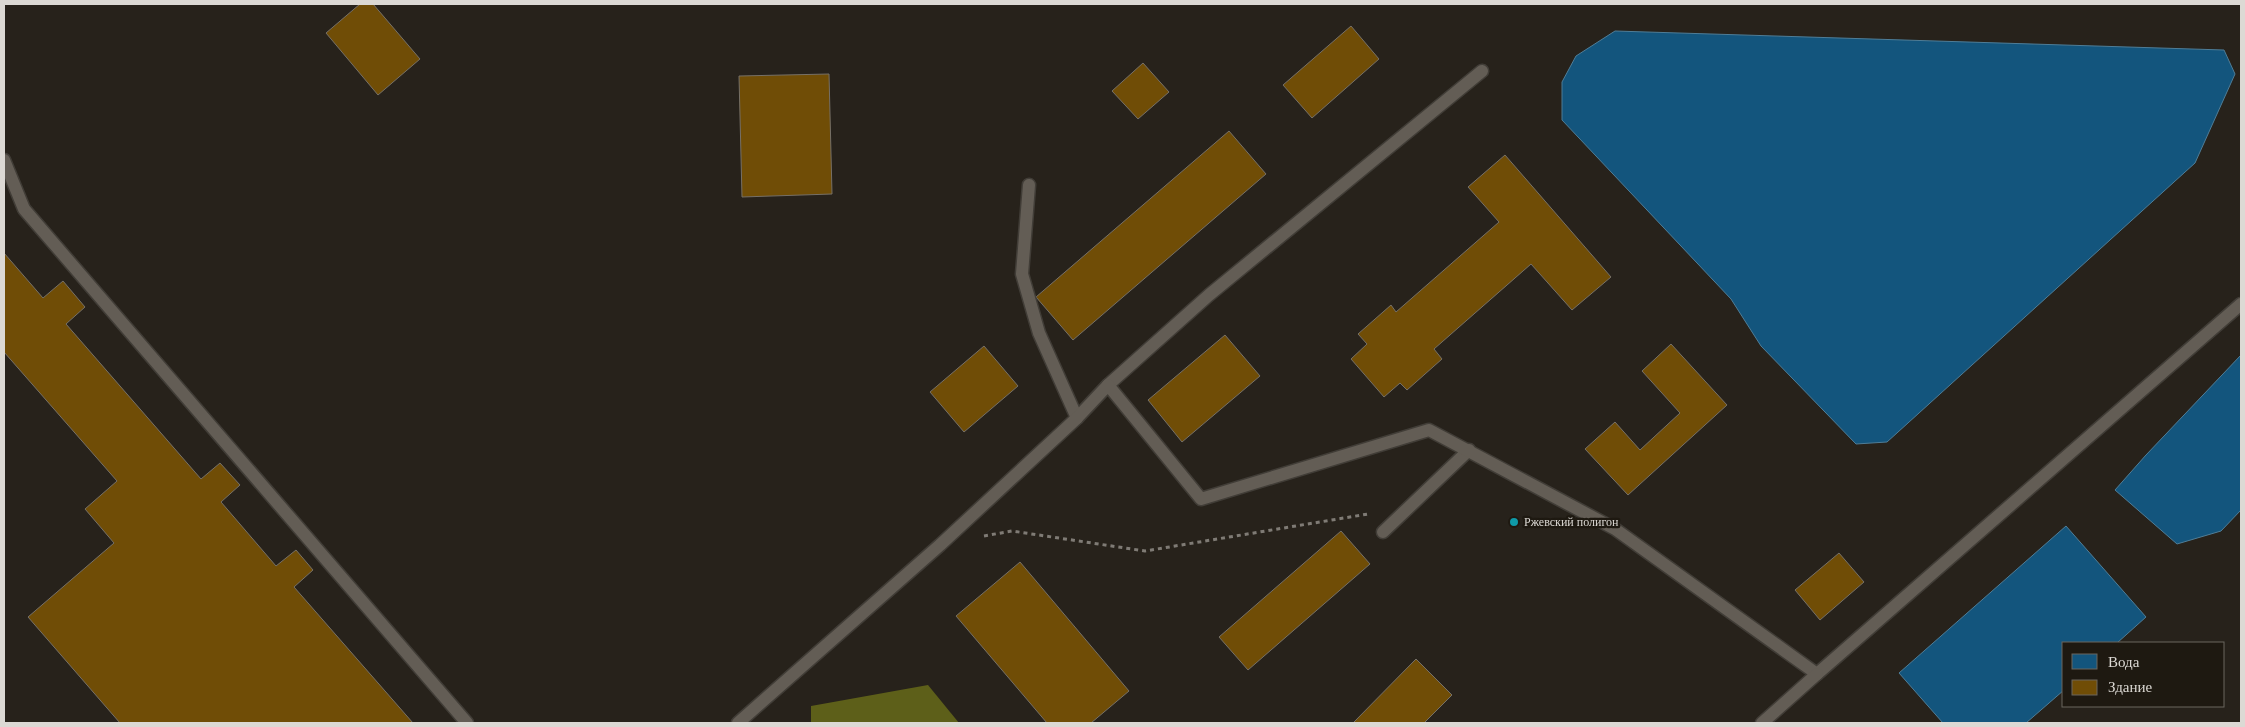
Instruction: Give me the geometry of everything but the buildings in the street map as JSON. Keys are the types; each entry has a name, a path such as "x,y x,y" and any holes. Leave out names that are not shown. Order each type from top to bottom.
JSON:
{"lane":[{"path":"738,723 940,545 1077,418 1108,385 1209,295 1482,71"},
{"path":"4,160 24,209 467,723"},
{"path":"1029,185 1022,274 1039,333 1077,418"},
{"path":"1762,723 2241,304"},
{"path":"1108,385 1201,499 1429,430 1615,528 1817,674"},
{"path":"1383,532 1469,450"}],"path":[{"path":"940,545 1012,531 1145,550 1369,514"}],"shaded area":[{"path":"928,685 959,723 811,723 811,706"}],"water":[{"path":"1615,31 2224,50 2235,74 2195,163 1887,442 1856,444 1761,346 1731,299 1562,120 1562,82 1576,56"},
{"path":"2241,355 2241,510 2221,531 2177,544 2115,490"},
{"path":"2066,526 2146,617 2118,642 2062,642 2062,692 2026,723 1943,723 1899,673"}],"place":[{"name":"Ржевский полигон","path":"1514,522"}]}
